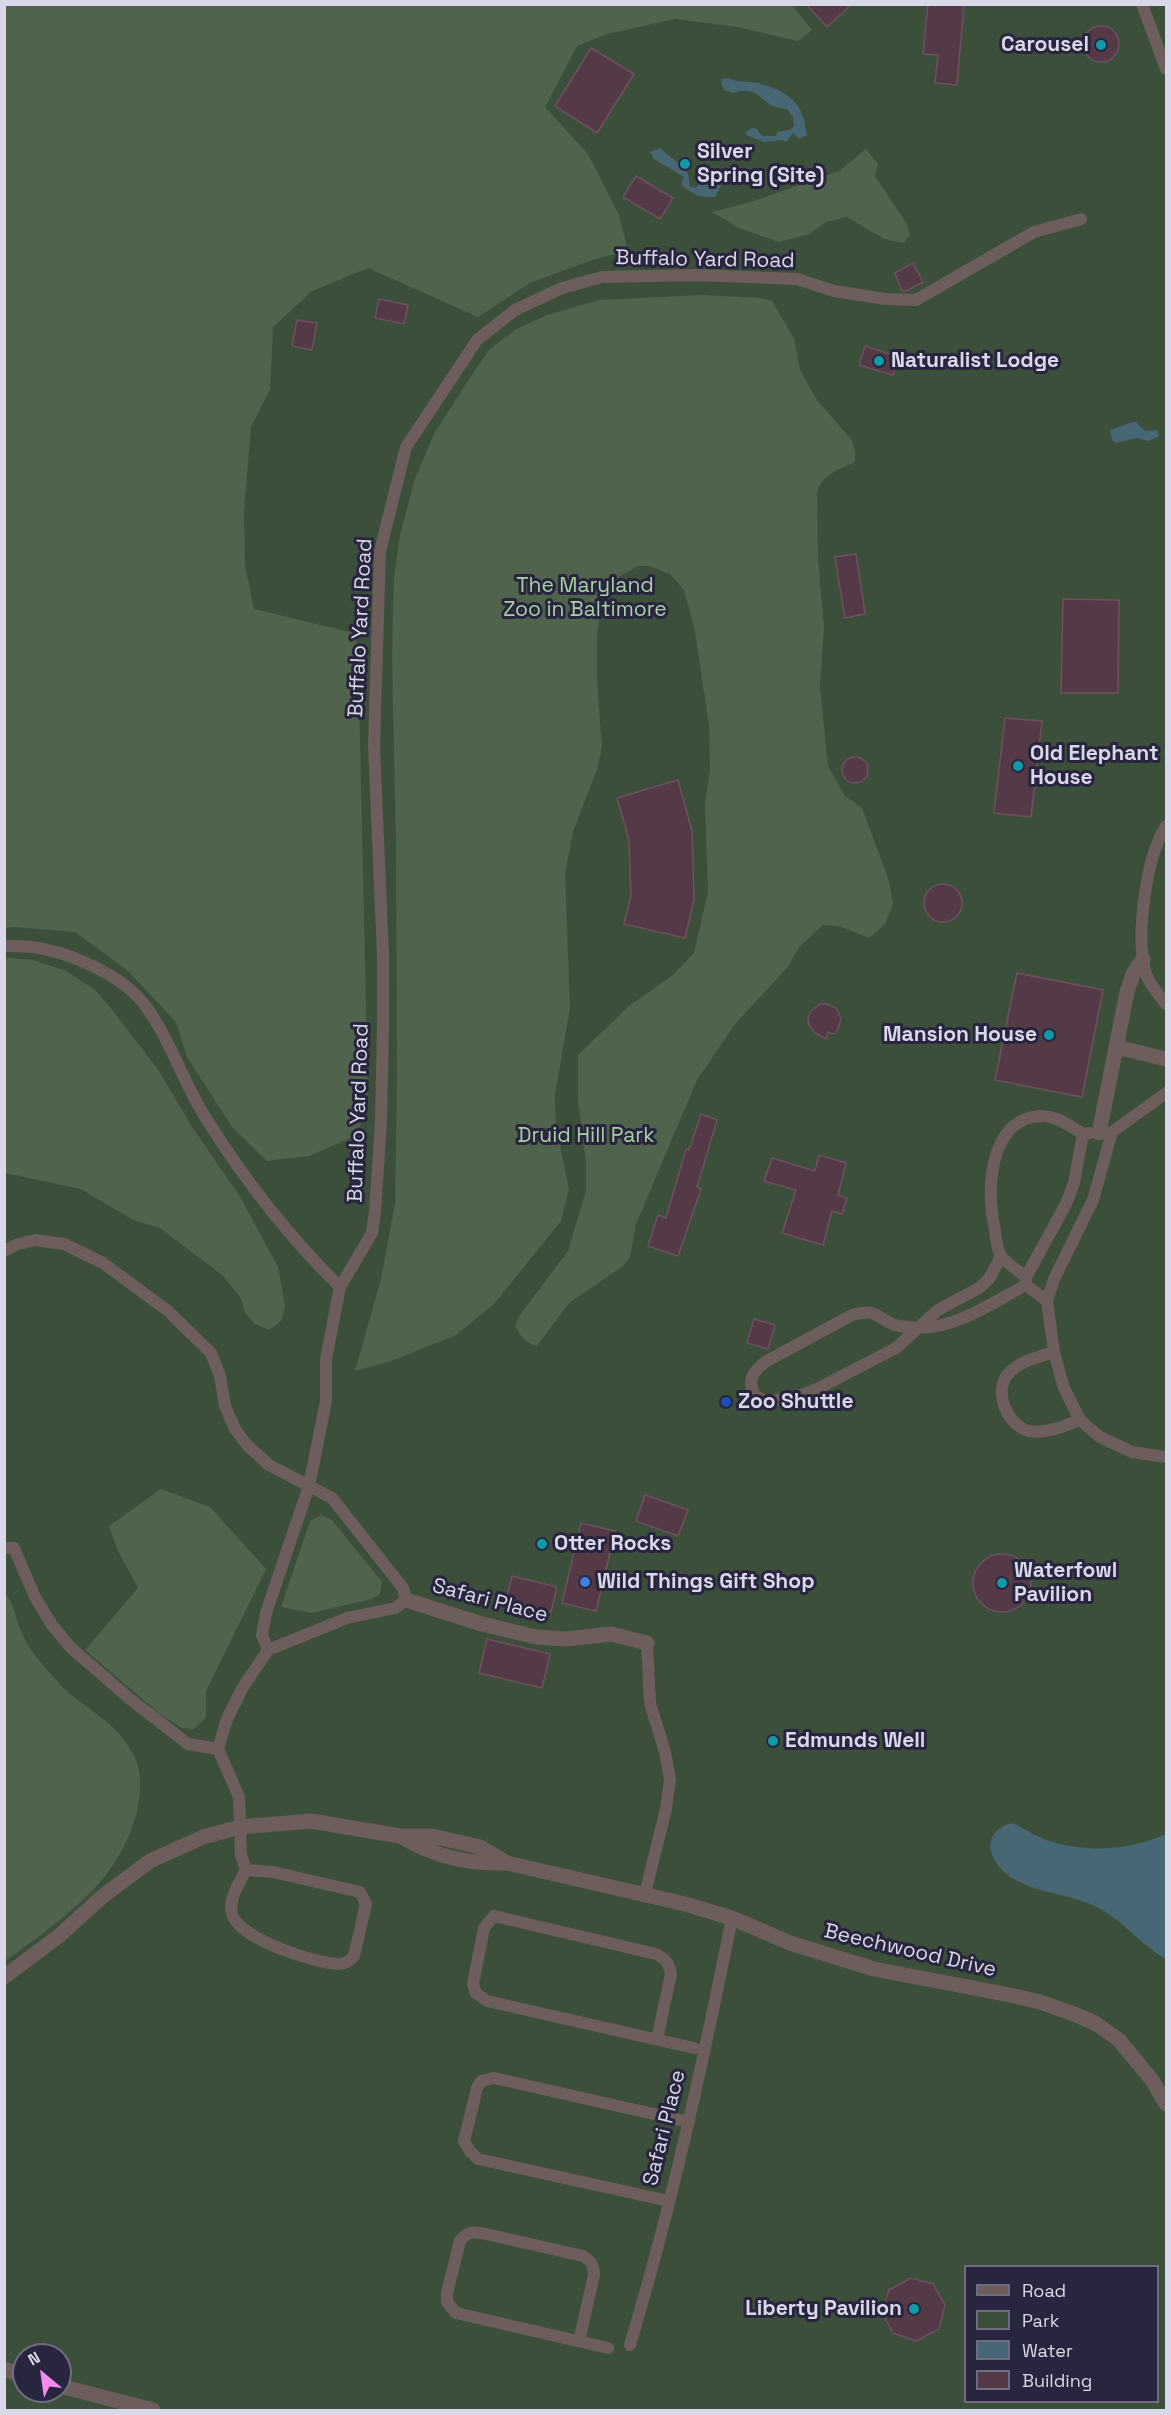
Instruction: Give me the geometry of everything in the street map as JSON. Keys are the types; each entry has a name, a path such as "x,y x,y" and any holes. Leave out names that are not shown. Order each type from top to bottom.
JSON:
{"street":[{"path":"1098,1133 1127,992 1133,974 1143,959"},
{"path":"1116,1047 1167,1059"},
{"name":"Safari Place","path":"406,1600 482,1624 537,1637 566,1639 610,1634 647,1643"},
{"name":"Beechwood Drive","path":"4,1977 60,1935 103,1896 150,1861 204,1837 240,1827 311,1821 399,1836 426,1851 452,1858 477,1863 507,1863 645,1894 732,1918 790,1943 853,1963 1040,2002 1095,2023 1119,2040 1152,2080 1167,2104"},
{"path":"72,2389 153,2410"}],"lane":[{"path":"1142,4 1167,69"},
{"name":"Buffalo Yard Road","path":"268,1650 262,1635 266,1613 309,1486 326,1401 326,1359 340,1287 372,1233 381,1122 383,955 374,746 380,551 406,447 477,340 515,310 562,288 602,277 696,275 797,279 834,291 885,299 916,300 1034,232 1081,219"},
{"path":"1167,826 1154,850 1147,879 1143,933 1143,959 1147,976 1167,1004"},
{"path":"4,946 33,947 69,957 113,976 143,1002 206,1119 255,1192 299,1247 340,1287"},
{"path":"1001,1256 989,1279 979,1288 939,1310 919,1328 896,1348 815,1390 795,1397 766,1402 754,1395 751,1378 755,1370 765,1362 852,1315 865,1311 876,1313 897,1325 919,1328 944,1325 1026,1281 1098,1133 1167,1093"},
{"path":"1047,1301 1001,1256 992,1215 990,1189 996,1153 1004,1138 1028,1119 1042,1116 1098,1133"},
{"path":"1098,1133 1093,1200 1054,1279 1047,1301 1054,1352 1064,1388 1080,1420 1100,1437 1132,1452 1167,1456"},
{"path":"4,1251 18,1244 35,1240 64,1244 104,1263 144,1292 188,1329 211,1353 220,1376 225,1406 235,1429 268,1465 332,1498 403,1588 406,1600"},
{"path":"1054,1352 1030,1359 1017,1366 1006,1376 1002,1388 1003,1401 1009,1416 1018,1426 1030,1431 1061,1427 1080,1420"},
{"path":"4,1548 14,1548 35,1597 70,1647 130,1699 188,1744 218,1749"},
{"name":"Safari Place","path":"268,1650 347,1618 395,1608 406,1600"},
{"name":"Safari Place","path":"645,1894 666,1809 670,1779 665,1752 650,1703 647,1643"},
{"path":"246,1870 273,1872 360,1892 366,1904 354,1956 350,1961 337,1964 282,1949 248,1932 239,1925 231,1911 237,1888 246,1870 241,1855 239,1797 218,1749 227,1719 243,1686 268,1650"},
{"path":"657,2039 671,1974 670,1966 665,1959 656,1954 494,1916 484,1929 473,1984 476,1993 487,2001 694,2048"},
{"name":"Safari Place","path":"630,2345 655,2261 689,2122 732,1918"},
{"path":"669,2201 478,2159 464,2141 477,2088 481,2081 494,2078 689,2122"},
{"path":"579,2341 594,2275 594,2267 590,2260 583,2256 472,2231 465,2234 460,2241 447,2294 447,2302 456,2313 608,2348"}],"green space":[{"path":"5,4 791,4 812,30 798,41 738,27 675,19 607,34 577,46 545,107 588,154 619,215 628,251 592,260 530,283 478,317 368,268 312,291 273,327 270,389 251,427 244,512 245,565 254,609 354,633 358,647 368,1096 357,1135 309,1156 267,1161 232,1127 187,1057 176,1022 127,970 75,932 5,928"},
{"name":"Druid Hill Park","path":"5,5 1166,5 1166,2410 5,2410"},
{"path":"866,149 878,164 875,176 907,224 910,234 904,243 884,239 847,217 826,222 809,234 779,242 739,228 712,212 751,202 839,171"},
{"name":"The Maryland Zoo in Baltimore","path":"702,295 761,298 772,301 794,338 800,370 817,400 851,439 855,450 855,462 837,470 822,481 817,493 818,559 824,628 820,686 828,766 845,796 862,808 889,881 893,904 885,924 869,938 839,926 823,925 799,947 788,967 735,1024 697,1080 636,1224 630,1257 623,1266 569,1303 537,1346 523,1338 515,1325 568,1251 586,1191 586,1163 578,1100 578,1055 629,1006 673,975 694,953 708,892 705,803 710,769 709,726 695,631 684,590 670,574 649,566 638,566 613,580 605,588 597,633 597,681 602,747 597,769 573,832 565,875 570,1008 555,1095 556,1127 569,1189 561,1221 494,1304 456,1335 391,1361 355,1371 381,1279 395,1204 397,1080 392,656 394,577 400,535 415,479 434,434 471,376 490,349 516,329 547,315 600,300"},
{"path":"9,958 33,960 66,971 95,990 159,1071 194,1130 239,1195 278,1267 285,1306 281,1321 269,1330 255,1324 245,1313 241,1298 222,1275 160,1228 133,1220 81,1189 5,1173 4,960"},
{"path":"161,1489 210,1507 266,1569 206,1691 206,1718 194,1729 182,1728 160,1714 85,1650 138,1588 118,1551 109,1526"},
{"path":"321,1515 332,1520 382,1582 380,1594 372,1599 311,1613 281,1607 310,1521"},
{"path":"5,1594 33,1653 65,1689 104,1719 127,1743 139,1770 140,1788 138,1807 125,1845 104,1877 61,1919 5,1961"}],"water":[{"path":"729,78 774,88 792,99 804,119 807,135 799,139 793,133 786,142 782,140 764,142 746,135 746,132 752,128 757,129 762,136 776,136 778,132 790,130 794,126 793,117 787,109 771,105 755,93 743,91 734,93 724,90 722,79"},
{"path":"660,148 685,168 688,173 689,186 696,188 701,181 715,179 721,185 715,197 696,195 681,184 684,177 654,159 650,152"},
{"path":"1133,422 1145,431 1157,430 1159,436 1148,441 1137,438 1116,443 1112,440 1110,430"},
{"path":"1012,1823 1046,1840 1076,1847 1122,1847 1166,1834 1166,1959 1101,1909 1024,1884 1006,1873 994,1858 991,1841 994,1834 1001,1828"}],"building":[{"path":"806,4 852,4 827,27"},
{"path":"928,4 964,4 957,85 935,83 938,55 923,54"},
{"name":"Carousel","path":"1101,26 1113,32 1119,44 1113,56 1101,62 1089,56 1083,44 1089,32"},
{"path":"591,48 634,74 597,133 555,106"},
{"path":"636,176 673,198 660,219 623,197"},
{"path":"913,263 923,282 902,291 895,273"},
{"path":"379,299 408,305 404,324 375,318"},
{"path":"297,320 317,323 312,350 292,346"},
{"name":"Naturalist Lodge","path":"865,346 899,357 893,375 859,365"},
{"path":"856,554 865,614 845,618 835,557"},
{"path":"1063,599 1119,600 1118,693 1061,693"},
{"name":"Old Elephant House","path":"1005,718 1042,721 1031,817 994,813"},
{"path":"855,757 864,761 868,770 864,779 855,783 846,779 842,770 846,761"},
{"path":"678,780 692,831 694,900 685,938 624,924 631,896 629,840 617,798"},
{"path":"943,884 956,890 962,903 956,916 943,922 930,916 924,903 930,890"},
{"name":"Mansion House","path":"1017,973 1103,990 1082,1097 995,1080"},
{"path":"820,1004 836,1008 841,1018 838,1029 834,1034 828,1032 826,1039 815,1033 809,1025 808,1018 811,1011"},
{"path":"701,1114 717,1120 697,1187 701,1189 678,1256 648,1246 658,1215 666,1218 686,1149 689,1150"},
{"path":"819,1155 846,1163 838,1195 847,1198 842,1214 832,1211 823,1245 782,1233 796,1190 764,1181 772,1158 815,1171"},
{"path":"754,1319 775,1325 768,1349 747,1343"},
{"path":"645,1495 688,1510 678,1536 636,1521"},
{"name":"Wild Things Gift Shop","path":"581,1523 615,1531 596,1611 562,1603"},
{"name":"Waterfowl Pavilion","path":"1002,1554 1013,1556 1026,1567 1031,1583 1029,1594 1018,1607 1002,1612 991,1610 978,1599 973,1583 975,1572 986,1559"},
{"path":"512,1576 557,1587 551,1612 506,1600"},
{"path":"487,1639 550,1654 542,1688 479,1673"},
{"name":"Liberty Pavilion","path":"911,2278 933,2284 945,2305 939,2329 916,2341 893,2333 882,2312 889,2290"}],"place":[{"name":"Carousel","path":"1101,45"},
{"name":"Silver Spring (Site)","path":"685,164"},
{"name":"Naturalist Lodge","path":"879,361"},
{"name":"Old Elephant House","path":"1018,766"},
{"name":"Mansion House","path":"1049,1035"},
{"name":"Zoo Shuttle","path":"726,1402"},
{"name":"Otter Rocks","path":"542,1544"},
{"name":"Wild Things Gift Shop","path":"585,1582"},
{"name":"Waterfowl Pavilion","path":"1002,1583"},
{"name":"Edmunds Well","path":"773,1741"},
{"name":"Liberty Pavilion","path":"914,2309"}]}
